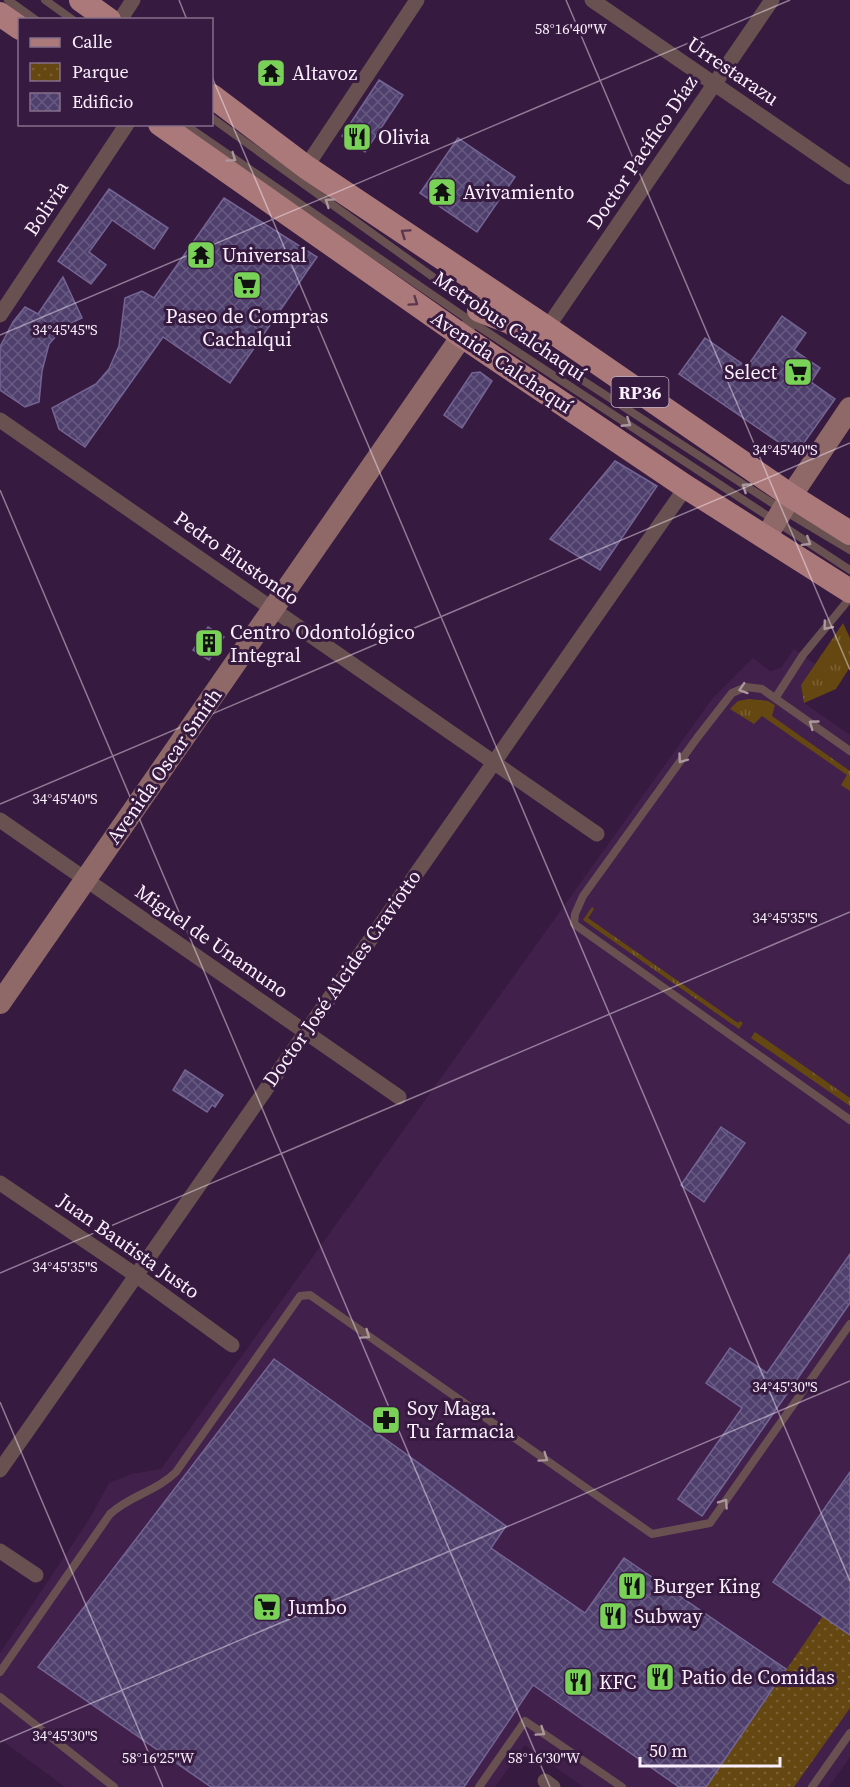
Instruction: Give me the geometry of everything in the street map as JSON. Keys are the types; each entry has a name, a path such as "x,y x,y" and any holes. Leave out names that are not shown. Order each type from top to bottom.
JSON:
{"main road":[{"path":"81,0 106,18"},
{"path":"0,14 18,27"},
{"name":"Avenida Calchaquí","path":"213,97 306,167 476,314 686,487 779,516 850,533"},
{"name":"Avenida Calchaquí","path":"162,126 476,314 547,328 675,417 779,516 850,591"},
{"path":"476,314 510,322 586,372 675,417"},
{"name":"Avenida Oscar Smith","path":"0,1003 476,314"},
{"path":"779,516 850,408"}],"street":[{"path":"121,18 132,0"},
{"path":"306,167 417,0"},
{"name":"Urrestarazu","path":"592,0 850,177"},
{"name":"Doctor Pacífico Díaz","path":"547,328 772,0"},
{"name":"Bolivia","path":"0,315 127,126"},
{"name":"Pedro Elustondo","path":"0,420 597,834"},
{"name":"Doctor José Alcides Craviotto","path":"0,1470 686,487"},
{"name":"Miguel de Unamuno","path":"0,820 399,1097"},
{"name":"Juan Bautista Justo","path":"0,1183 137,1276 232,1345"},
{"path":"0,1551 36,1575"}],"lane":[{"path":"8,0 33,18"},
{"path":"45,0 70,18"},
{"name":"Metrobus Calchaquí","path":"213,119 476,314 509,333"},
{"name":"Metrobus Calchaquí","path":"187,126 476,314 758,508 850,550"},
{"name":"Metrobus Calchaquí","path":"519,339 779,516 850,570"},
{"path":"776,697 803,655 850,598"},
{"path":"850,751 762,689 752,686 740,688 732,693 583,896 575,914 574,924 850,1120"},
{"path":"0,1672 110,1514 126,1501 161,1484 176,1472 296,1300 306,1294 652,1534 710,1523 850,1324"},
{"path":"0,1696 114,1787"},
{"path":"479,1787 525,1721 622,1787"},
{"path":"812,1787 850,1733"}],"shaded area":[{"path":"794,649 815,664 801,685 804,703 850,735 850,1757 829,1787 583,1787 525,1745 495,1787 65,1787 0,1739 0,1653 90,1518 109,1483 132,1474 161,1469 712,699 753,658 770,671 781,668"}],"green space":[{"path":"843,623 850,638 850,667 836,689 804,703 801,685"},
{"path":"749,699 768,701 775,705 772,716 850,771 850,791 841,785 847,775 762,716 754,724 730,709 738,701"},
{"path":"592,907 594,909 588,918 738,1023 740,1021 743,1023 739,1029 583,920"},
{"path":"755,1032 850,1098 850,1106 751,1038"},
{"path":"823,1616 850,1635 850,1708 794,1787 706,1787"}],"building":[{"path":"379,80 403,95 365,152 342,136"},
{"path":"458,138 515,177 477,232 420,193"},
{"path":"109,189 168,228 154,249 112,220 89,252 106,265 91,284 58,261"},
{"path":"224,198 317,257 230,383 163,337 85,447 59,429 52,408 96,384 109,369 119,346 125,298 142,291 154,298"},
{"path":"63,277 82,318 65,326 49,344 42,371 39,402 25,407 0,390 0,347 13,322 25,307 38,314"},
{"path":"782,316 806,333 794,350 820,368 811,382 835,399 796,454 679,374 705,338 747,367"},
{"path":"480,372 492,381 462,428 444,415 472,373"},
{"path":"615,461 657,486 600,570 550,539"},
{"name":"Centro Odontológico Integral","path":"208,627 224,637 209,660 193,650"},
{"path":"185,1070 223,1095 215,1107 212,1105 207,1112 173,1090"},
{"path":"721,1127 745,1143 704,1202 681,1185"},
{"path":"850,1254 850,1303 702,1516 678,1499 742,1408 706,1383 730,1348 767,1373"},
{"name":"Jumbo","path":"274,1359 506,1526 491,1548 585,1613 624,1558 786,1669 706,1787 679,1787 533,1685 464,1787 211,1787 38,1667"},
{"path":"850,1472 850,1635 773,1582"}],"place":[{"name":"Altavoz","path":"271,73"},
{"name":"Olivia","path":"357,137"},
{"name":"Avivamiento","path":"442,192"},
{"name":"Universal","path":"201,255"},
{"name":"Paseo de Compras Cachalqui","path":"247,285"},
{"name":"Select","path":"798,372"},
{"name":"Centro Odontológico Integral","path":"209,643"},
{"name":"Soy Maga. Tu farmacia","path":"386,1420"},
{"name":"Burger King","path":"632,1586"},
{"name":"Jumbo","path":"267,1607"},
{"name":"Subway","path":"613,1616"},
{"name":"Patio de Comidas","path":"660,1677"},
{"name":"KFC","path":"578,1682"}]}
